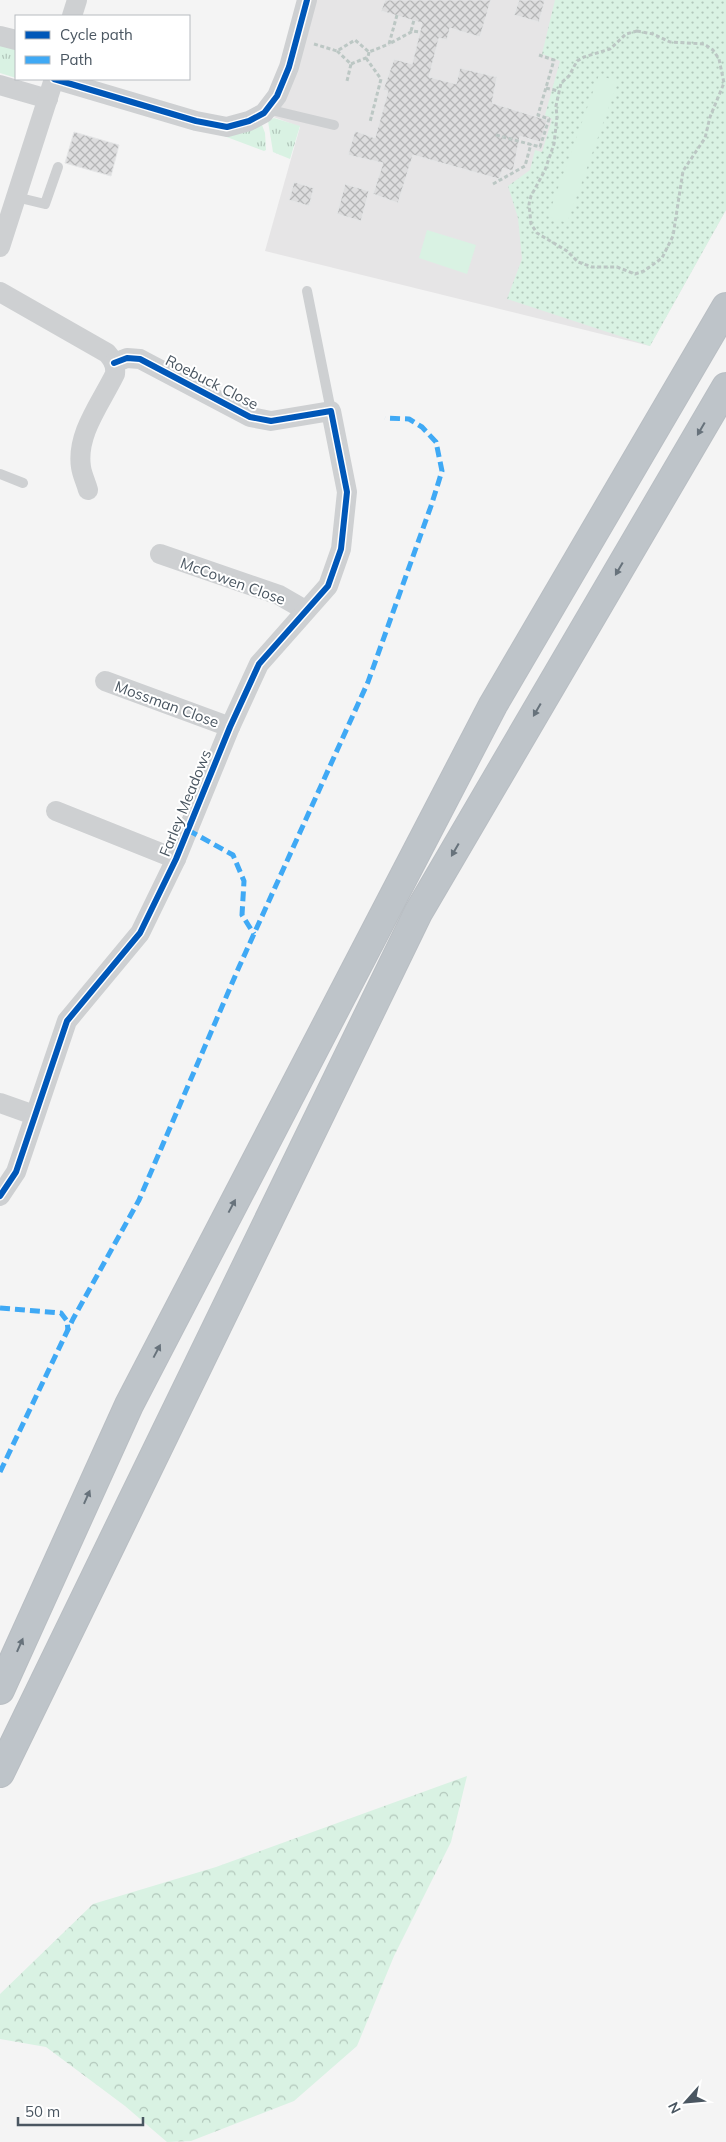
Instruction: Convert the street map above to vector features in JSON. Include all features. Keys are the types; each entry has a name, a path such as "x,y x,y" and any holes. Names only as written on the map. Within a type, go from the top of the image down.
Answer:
{"highway":[{"path":"0,1690 129,1405 493,705 726,307"},
{"path":"0,1773 418,913 726,387"}],"street":[{"path":"72,15 77,0"},
{"path":"57,80 196,121 227,127 250,121 264,113 280,89 289,67 307,0"},
{"path":"0,36 15,40"},
{"path":"0,247 54,80"},
{"path":"0,85 48,99"},
{"path":"0,292 107,354 114,363 115,374 86,429 81,449 81,468 88,490"},
{"name":"Roebuck Close","path":"114,363 128,358 140,359 261,421 271,422 331,411"},
{"name":"Farley Meadows","path":"0,1196 16,1172 34,1114 67,1021 140,933 176,859 230,727 259,664 328,586 341,549 347,492 331,411"},
{"name":"McCowen Close","path":"160,554 279,595 305,610"},
{"name":"Mossman Close","path":"105,681 230,727"},
{"path":"56,811 176,859"},
{"path":"0,1103 34,1114"}],"lane":[{"path":"267,109 334,126"},
{"path":"16,196 45,204 58,167"},
{"name":"Farley Meadows","path":"307,291 331,411"},
{"path":"0,474 23,483"}],"path":[{"path":"389,44 397,15"},
{"path":"411,32 414,20"},
{"path":"637,31 653,34 670,42 704,44 719,59 724,83 710,117 706,138 683,171 673,236 662,258 644,271 635,274 617,267 592,267 583,264 567,251 544,238 531,224 529,204 531,196 546,170 554,144 558,91 561,83 569,76 577,61 590,53 603,52 610,49 626,34 637,31"},
{"path":"351,64 366,58 369,52 411,32 420,32"},
{"path":"296,39 337,51 351,64"},
{"path":"337,51 356,40 369,52"},
{"path":"496,135 540,146 549,119 538,115 554,60 539,56"},
{"path":"366,58 381,79 370,122"},
{"path":"347,81 351,64"},
{"path":"546,88 558,91"},
{"path":"493,184 525,166 531,144"}],"shaded area":[{"path":"316,0 726,0 726,210 650,346 265,251 300,127 271,116"}],"green space":[{"path":"555,0 726,0 726,210 650,346 507,299 522,259 518,218 508,186 530,170 535,150 542,152 552,119 545,115 560,61 542,54"},
{"path":"0,41 15,46 15,78 0,73"},
{"path":"599,75 618,82 567,223 548,216"},
{"path":"274,118 300,126 290,159 273,152 268,121"},
{"path":"262,125 265,133 266,150 264,151 224,136"},
{"path":"427,230 476,245 467,274 419,258"},
{"path":"467,1776 451,1842 394,1956 357,2046 294,2101 191,2141 167,2142 125,2106 46,2047 0,2039 0,1994 93,1904 216,1867"}],"building":[{"path":"385,0 491,0 480,37 450,28 447,40 439,38 429,77 456,84 460,68 497,77 492,103 547,120 540,142 520,136 513,171 503,168 499,179 413,155 398,203 373,194 383,163 348,155 355,131 375,138 388,91 383,90 394,59 412,64 422,23 381,11"},
{"path":"519,0 545,0 539,22 514,15"},
{"path":"74,132 119,145 111,176 65,163"},
{"path":"294,182 314,188 309,206 289,200"},
{"path":"345,184 369,191 361,221 337,214"}],"marked path":[{"path":"0,1472 73,1319 139,1200 239,967 368,682 442,471 436,442 422,427 409,419 385,418"},
{"path":"188,830 233,855 244,881 242,915 254,934"},
{"path":"0,1308 61,1313 67,1321 68,1330"}],"cycle path":[{"path":"57,80 196,121 227,127 249,121 264,113 277,96 289,67 307,0"},
{"path":"0,1196 16,1172 67,1021 140,933 176,859 230,727 259,664 328,586 341,549 347,492 331,411 271,421 250,417 140,359 127,358 114,363"}]}
